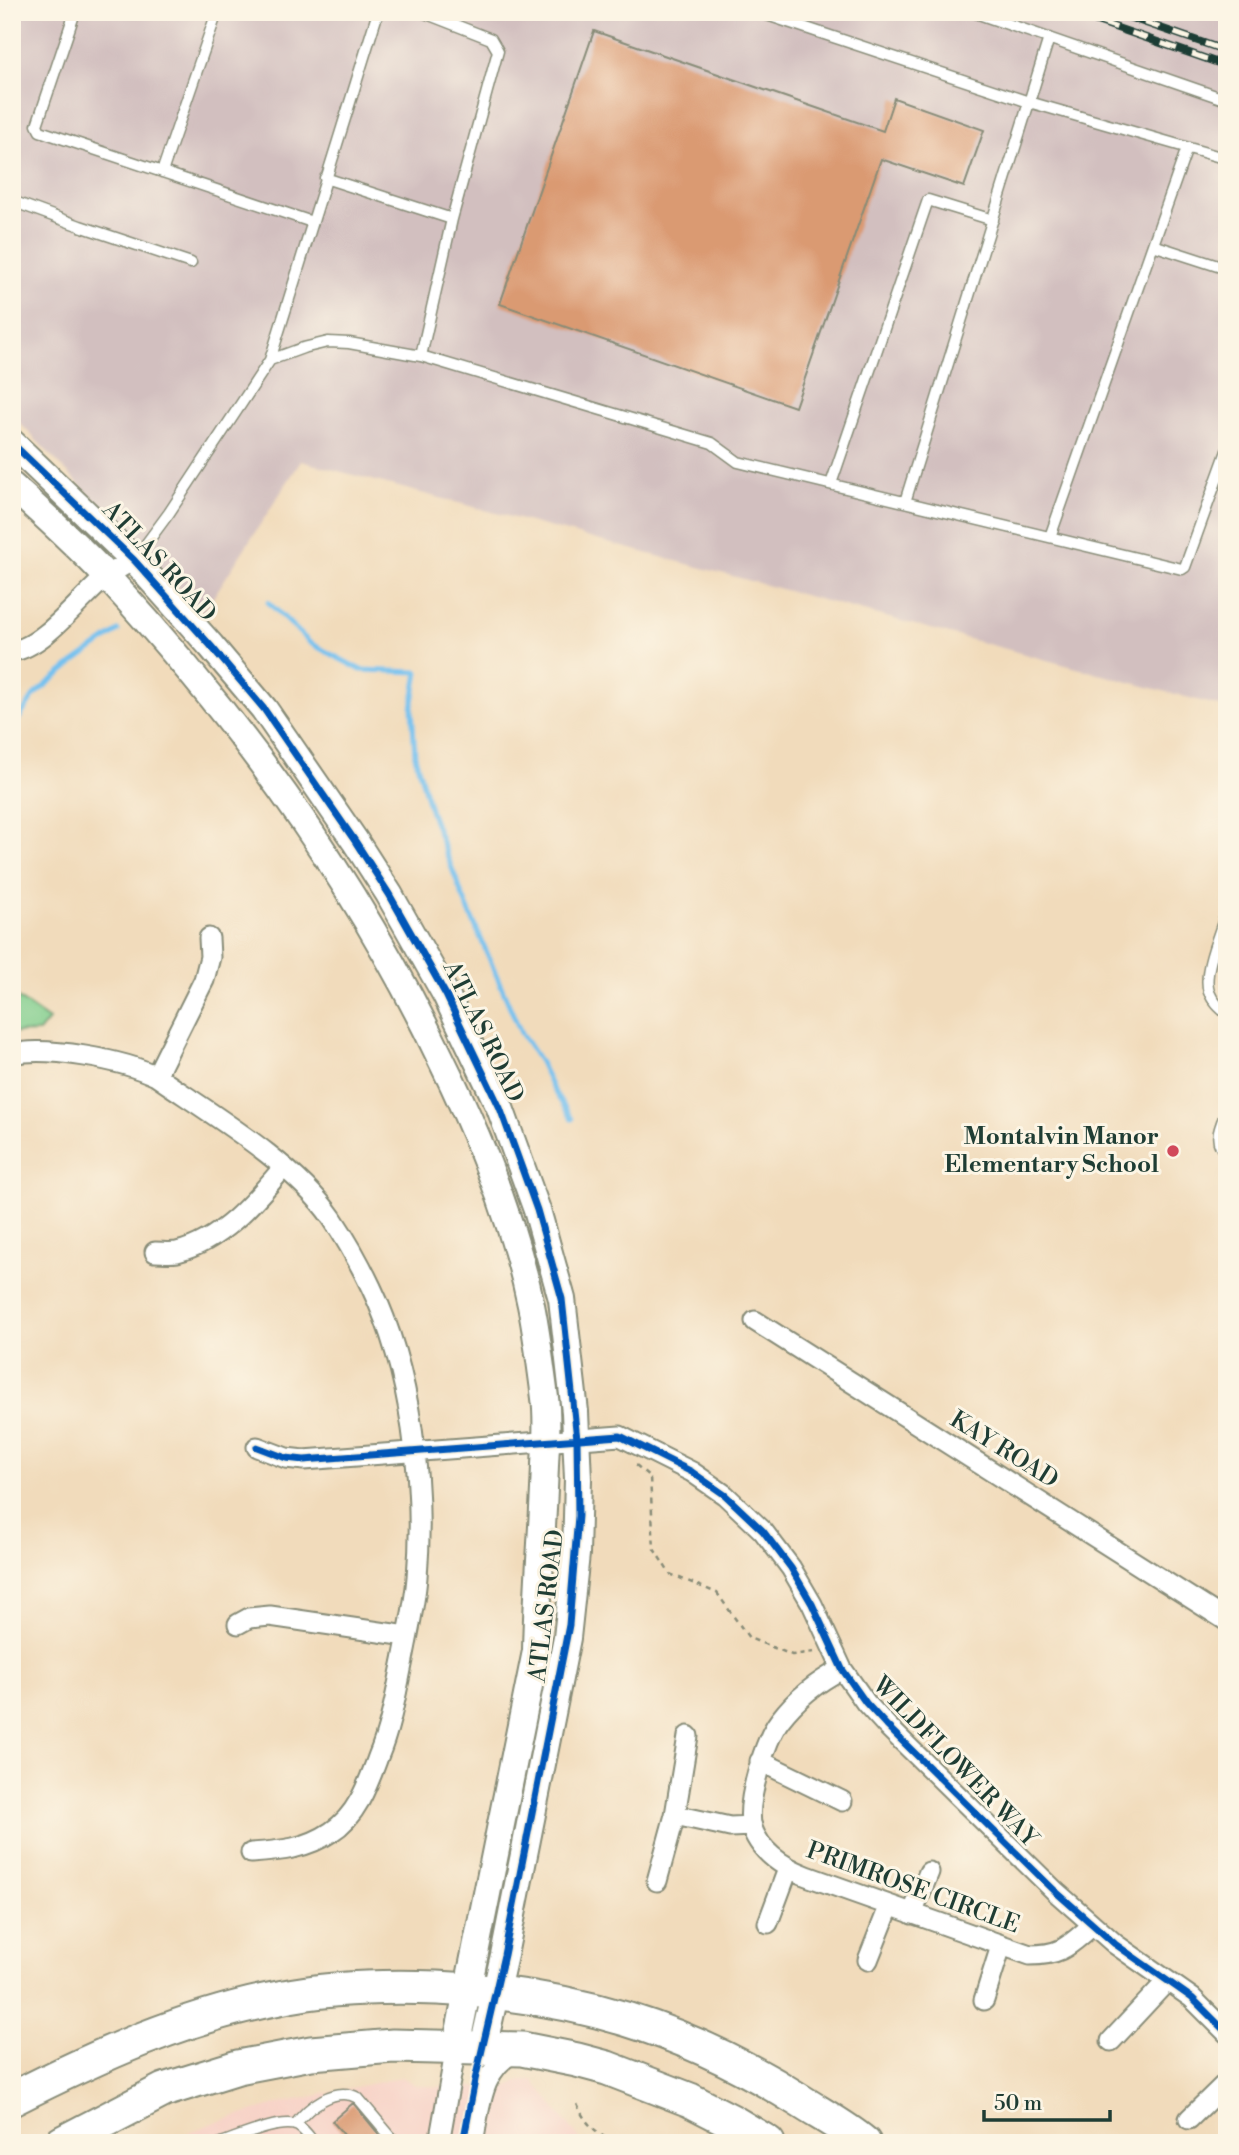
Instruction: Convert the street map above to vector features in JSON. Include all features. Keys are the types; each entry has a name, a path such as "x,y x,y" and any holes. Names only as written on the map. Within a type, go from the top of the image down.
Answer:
{"highway":[{"path":"12,2099 149,2035 230,2009 279,1998 345,1989 392,1986 482,1990 541,1997 585,2007 676,2035 776,2085 864,2143"},
{"path":"62,2143 164,2090 238,2067 311,2053 394,2046 522,2049 597,2065 651,2083 721,2116 768,2143"}],"street":[{"name":"ATLAS ROAD","path":"12,443 134,560 264,709 382,883 446,995 500,1108 537,1210 562,1299 577,1438 578,1516 569,1625 469,2047 443,2120 439,2143"},
{"name":"ATLAS ROAD","path":"12,486 107,576 187,667 238,730 329,858 362,910 417,1010 471,1120 516,1249 531,1305 546,1402 543,1531 536,1651 482,1990"},
{"path":"12,652 22,650 44,636 107,576 134,560"},
{"path":"156,1076 204,980 210,957 209,938"},
{"path":"12,1054 28,1050 75,1055 142,1069 255,1144 331,1217 371,1286 390,1330 400,1364 415,1453 418,1553 417,1579 391,1721 368,1785 354,1811 333,1831 306,1845 286,1851 251,1853"},
{"path":"155,1252 176,1252 219,1231 254,1201 283,1168"},
{"name":"KAY ROAD","path":"755,1321 1227,1621"},
{"name":"WILDFLOWER WAY","path":"257,1447 286,1458 304,1460 620,1436 692,1472 725,1495 763,1531 792,1568 842,1669 866,1703 887,1726 1093,1925 1115,1944 1192,1998 1227,2034"},
{"path":"238,1624 248,1618 270,1616 407,1636"},
{"path":"675,1815 730,1827 752,1826 752,1797 760,1761 779,1721 806,1693 842,1669"},
{"path":"657,1881 675,1815 688,1736"},
{"path":"760,1761 842,1801"},
{"name":"PRIMROSE CIRCLE","path":"752,1826 761,1844 773,1858 788,1869 1030,1955 1051,1955 1067,1947 1093,1925"},
{"path":"768,1923 788,1869"},
{"path":"912,1914 929,1872"},
{"path":"868,1960 889,1907"},
{"path":"984,2000 1001,1946"},
{"path":"1111,2041 1167,1981"},
{"name":"ATLAS ROAD","path":"463,2143 469,2047"},
{"path":"473,2143 486,2081 501,2060 522,2049"},
{"path":"1189,2119 1227,2082"},
{"name":"ATLAS ROAD","path":"443,2120 450,2132 450,2143"}],"lane":[{"path":"75,12 37,125 40,131 312,222"},
{"path":"162,172 217,12"},
{"path":"134,560 169,513 270,360 378,12"},
{"path":"421,356 452,219 498,51 491,39 422,12"},
{"path":"758,12 1029,102 1227,159"},
{"path":"973,12 1227,100"},
{"path":"905,502 1049,38"},
{"path":"1050,537 1187,148"},
{"path":"325,178 452,219"},
{"path":"831,484 928,200 993,220"},
{"path":"12,201 191,263"},
{"path":"1153,245 1227,270"},
{"path":"270,360 328,342 349,343 421,356 712,443 738,462 1182,569 1227,451"},
{"path":"1226,914 1208,971 1208,990 1215,1003 1227,1014"},
{"path":"1227,1110 1217,1135 1220,1149 1227,1153"},
{"path":"295,2125 303,2114 317,2103 336,2095 350,2094 358,2098 396,2143"},
{"path":"221,2143 285,2124 295,2125 306,2132 314,2143"}],"path":[{"path":"631,1461 650,1477 654,1549 670,1573 717,1593 749,1638 792,1656 832,1650"},
{"path":"577,2104 592,2129 612,2143"}],"shaded area":[{"path":"12,12 1227,12 1227,708 301,461 203,613 12,415"},
{"path":"402,2077 417,2086 506,2088 517,2081 533,2080 583,2143 166,2143 213,2123 283,2103"}],"green space":[{"path":"12,994 49,1020 39,1032 12,1033"}],"building":[{"path":"594,31 883,131 894,98 984,130 964,187 881,159 795,407 500,304"},
{"path":"352,2104 386,2143 351,2143 332,2121"}],"waterway":[{"path":"268,602 310,643 361,670 418,672 412,708 415,756 431,813 461,892 521,1033 572,1119"},
{"path":"12,729 35,694 118,631"}],"railway":[{"path":"1071,12 1227,66"},
{"path":"1114,12 1227,51"}],"cycle path":[{"path":"12,443 134,560 211,646 264,709 355,841 389,894 446,995 500,1108 537,1210 562,1299 577,1439 578,1516 569,1625 504,1955 463,2143"},
{"path":"257,1447 286,1458 304,1460 620,1436 692,1472 725,1495 763,1531 791,1568 812,1604 842,1669 866,1703 887,1726 1056,1892 1115,1944 1192,1998 1227,2033"}],"place":[{"name":"Montalvin Manor Elementary School","path":"1173,1151"}]}
